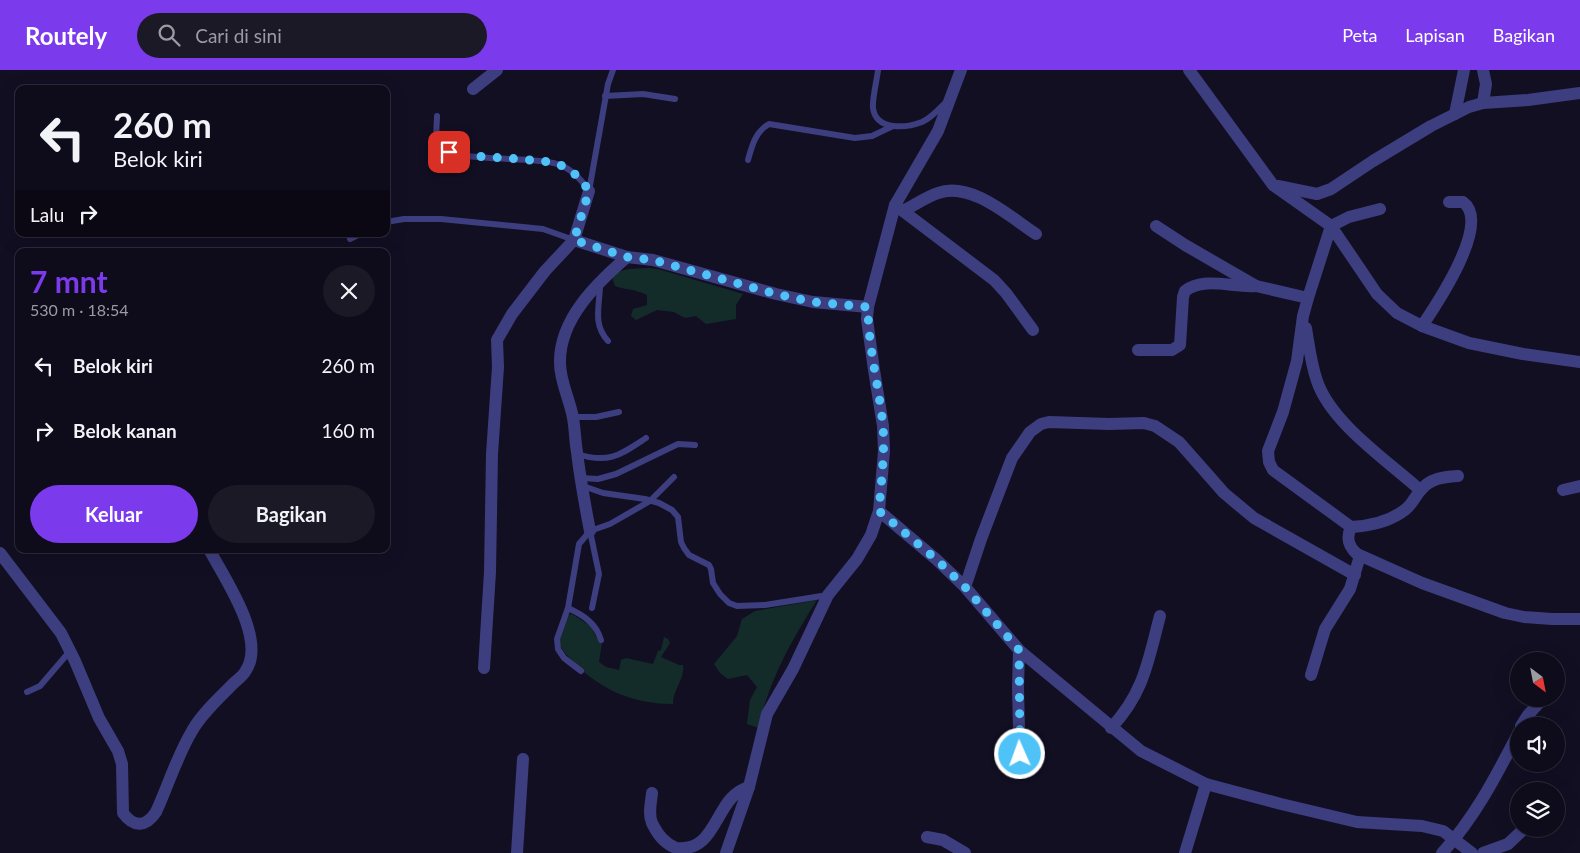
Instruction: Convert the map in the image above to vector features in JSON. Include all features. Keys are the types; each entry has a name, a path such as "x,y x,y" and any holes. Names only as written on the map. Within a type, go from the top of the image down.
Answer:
{"street":[{"path":"473,89 497,70"},
{"path":"726,853 749,787 767,714 793,670 828,595 857,559 871,535 879,511 884,451 883,426 874,370 868,307 899,208 938,131 961,70"},
{"path":"1189,70 1273,185 1332,226 1385,303 1397,313 1422,326 1469,343 1523,354 1580,362"},
{"path":"1455,114 1464,70"},
{"path":"1483,70 1486,84 1483,103"},
{"path":"1273,185 1317,194 1331,189 1372,160 1455,114 1483,103 1528,100 1580,93"},
{"path":"484,668 490,572 492,454 498,366 497,340 512,314 545,271 574,240 589,191"},
{"path":"899,208 939,192 955,191 970,193 982,198 1036,234"},
{"path":"1422,326 1458,267 1468,242 1469,208 1463,202 1449,202"},
{"path":"899,208 994,280 1033,330"},
{"path":"1380,209 1349,217 1332,226 1303,316 1297,360 1283,412 1268,451 1269,462 1273,470 1351,527 1380,522 1400,514 1408,508 1420,490 1434,479 1458,476"},
{"path":"1156,226 1184,245 1256,286 1308,298"},
{"path":"574,240 627,257 653,260 731,283 804,300 868,307"},
{"path":"590,531 577,454 573,417 560,364 561,350 566,330 584,299 600,280 627,257"},
{"path":"1138,350 1172,350 1180,345 1183,297 1185,291 1192,286 1205,283 1245,287 1256,286"},
{"path":"1303,316 1317,382 1331,408 1346,425 1420,490"},
{"path":"965,587 1012,458 1030,432 1041,424 1049,422 1144,423 1155,426 1179,442 1224,493 1242,509 1254,518 1355,576"},
{"path":"1563,490 1580,486"},
{"path":"879,511 937,560 965,587 1019,650 1141,751 1206,784 1331,817 1357,822 1422,826 1443,831 1472,853"},
{"path":"1351,527 1348,538 1351,549 1360,556 1422,583 1505,613 1524,617 1580,619"},
{"path":"0,553 62,633 99,718 118,751 122,764 123,813 132,822 137,824 150,821 156,812 192,732 203,715 245,672 250,661 253,649 244,617 211,553"},
{"path":"1311,675 1325,629 1350,589 1360,556"},
{"path":"1111,728 1131,704 1143,680 1160,616"},
{"path":"1019,650 1020,770"},
{"path":"1442,853 1456,839 1480,804 1510,749"},
{"path":"517,853 523,759"},
{"path":"1185,853 1206,784"},
{"path":"652,793 650,813 657,833 665,842 679,849 698,850 706,843 733,796 742,789 749,787"},
{"path":"927,837 943,840 965,853"},
{"path":"1483,853 1508,844 1515,837"}],"lane":[{"path":"589,191 605,96 613,70"},
{"path":"878,70 873,108 882,124 893,126"},
{"path":"605,96 643,94 676,99"},
{"path":"748,160 756,137 762,128 769,124 856,138 872,136 893,126 923,122 938,111 952,96"},
{"path":"438,116 436,132 440,144 449,152 557,164 574,173 589,191"},
{"path":"390,221 441,218 543,229 574,240"},
{"path":"350,239 354,237"},
{"path":"600,280 600,302 597,317 602,334 608,341"},
{"path":"573,417 596,417 619,412"},
{"path":"577,454 598,460 624,452 646,438"},
{"path":"582,482 616,474 678,444 695,444"},
{"path":"581,671 564,658 558,648 557,639 568,608 579,544 590,531 610,524 650,501 674,477"},
{"path":"582,482 603,492 650,501 672,510 678,517 681,542 684,548 689,554 709,565 713,583 729,603 737,606 765,605 828,595"},
{"path":"590,531 599,574 592,608"},
{"path":"568,608 582,615 594,625 601,640"},
{"path":"27,692 40,686 70,651"}],"green space":[{"path":"649,268 743,294 736,305 736,319 706,324 696,316 685,318 674,312 657,310 636,320 631,316 633,309 647,305 647,295 615,286 612,277 624,270"},
{"path":"817,600 782,661 768,694 759,728 747,724 750,700 757,687 747,675 728,679 720,673 714,664 737,636 742,619 755,611"},
{"path":"572,614 592,627 595,635 602,643 599,662 606,667 619,670 621,660 626,658 653,664 658,651 661,650 664,637 668,639 670,643 661,657 683,665 682,675 673,704 645,702 619,694 584,672 566,654 559,641 569,615"}],"route":[{"path":"449,152 557,164 574,173 589,191 574,240 627,257 653,260 776,294 813,302 868,307 874,370 883,426 884,451 879,511 937,560 965,587 1019,650 1020,754"}]}
